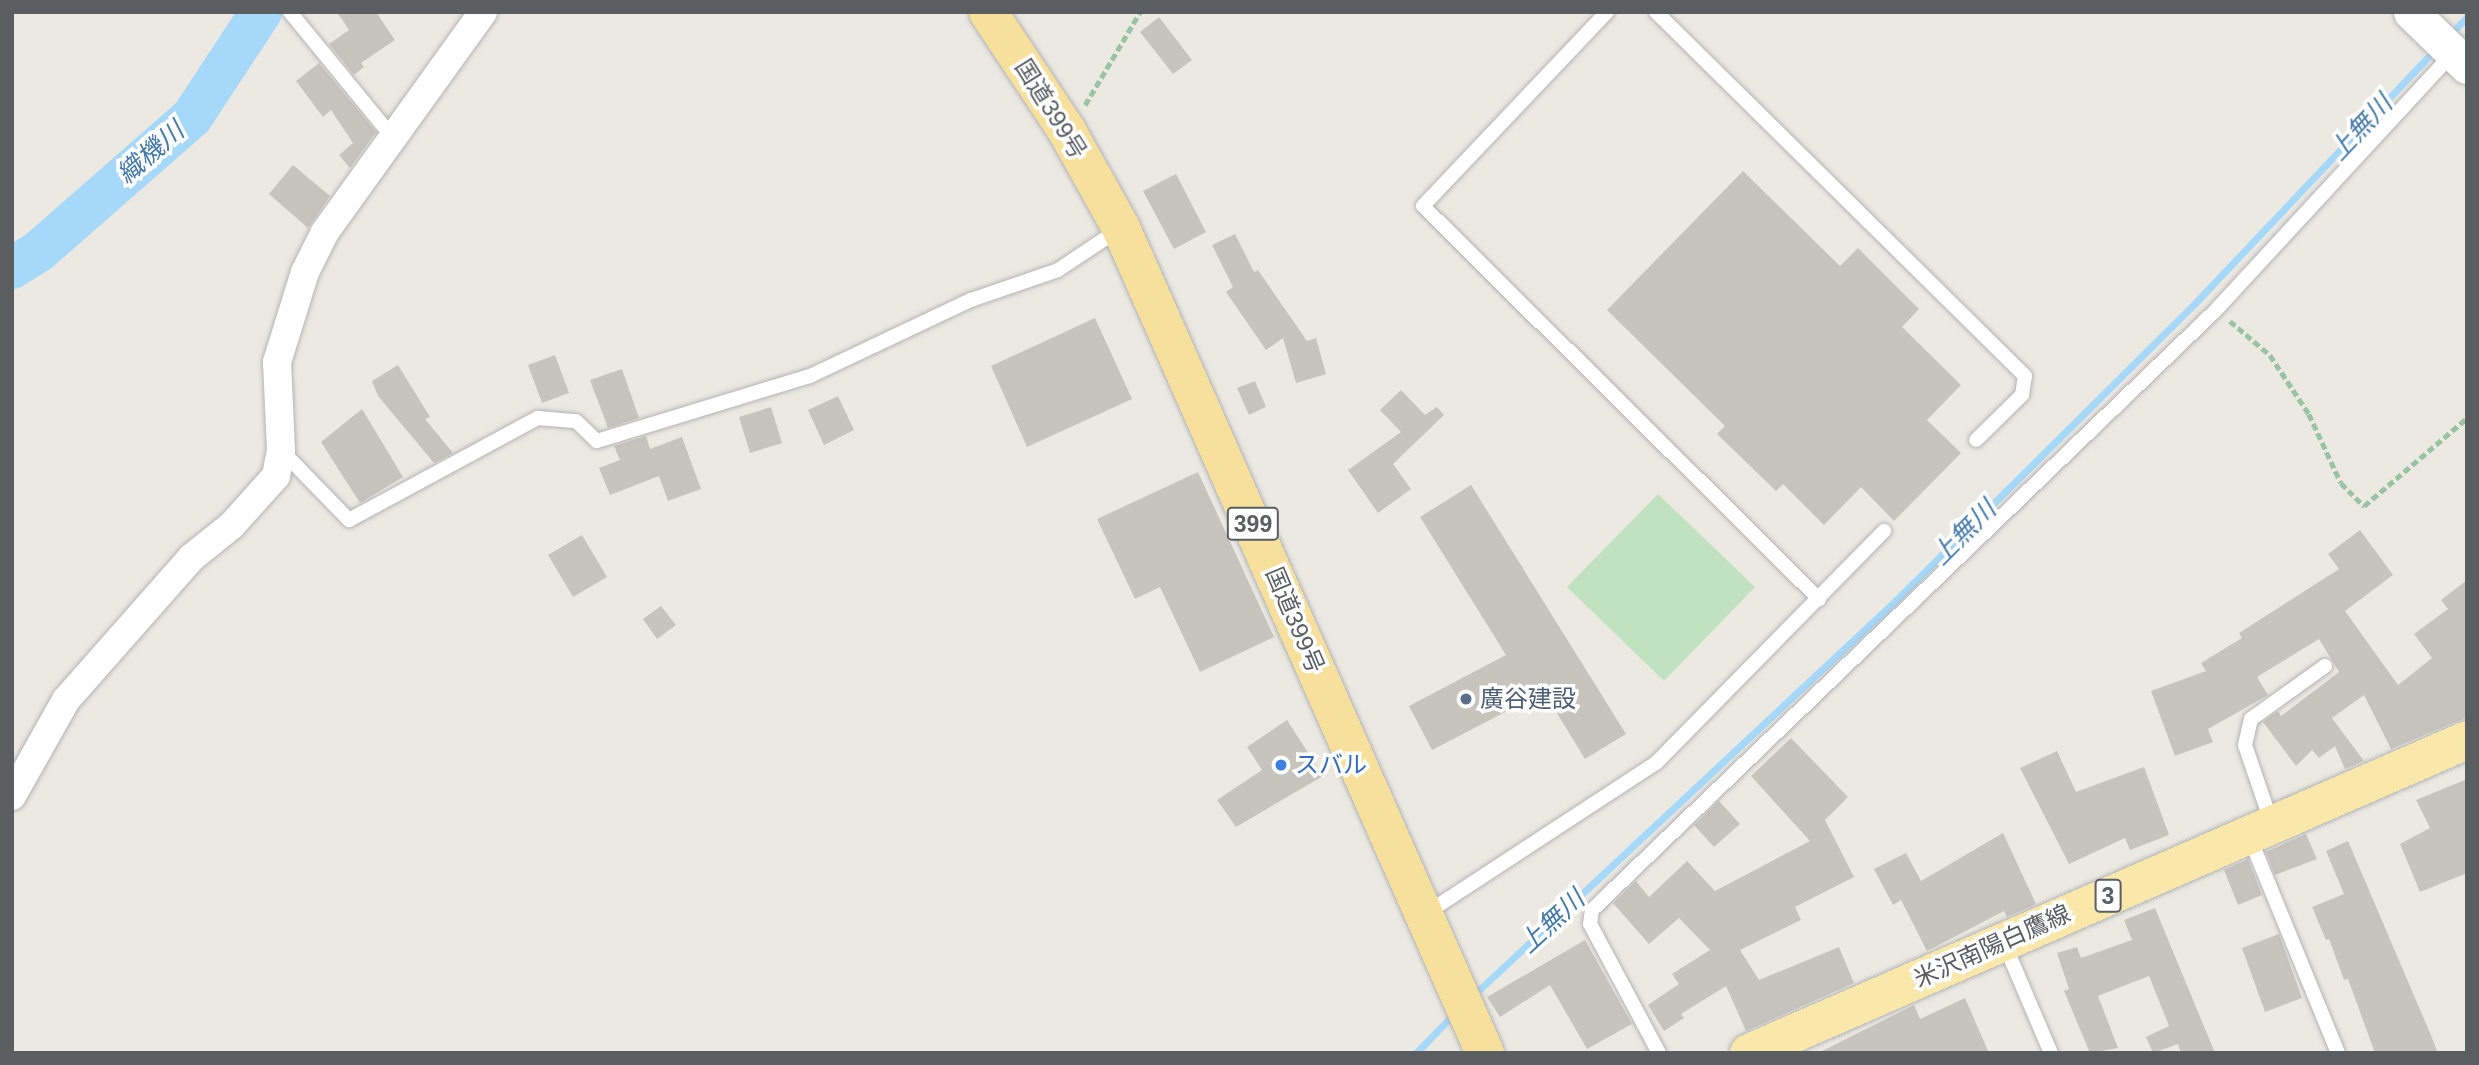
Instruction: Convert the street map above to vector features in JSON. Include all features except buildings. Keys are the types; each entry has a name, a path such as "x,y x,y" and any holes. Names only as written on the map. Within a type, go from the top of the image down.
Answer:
{"highway":[{"name":"国道399号","path":"988,12 1067,131 1121,228 1485,1053"}],"main road":[{"name":"米沢南陽白鷹線","path":"1749,1053 2467,740"}],"street":[{"path":"12,796 66,700 191,558 256,502 276,476 281,450 277,362 289,314 325,232 483,12"},
{"path":"2412,12 2462,52"}],"lane":[{"path":"290,12 393,138"},
{"path":"1607,12 1423,206 1819,599"},
{"path":"1656,12 2025,376 2022,395 1976,440"},
{"path":"1659,1053 1590,924 1592,910 2214,312 2462,52"},
{"path":"281,450 349,520 538,418 576,421 597,441 810,376 971,300 1058,270 1121,228"},
{"path":"1423,915 1657,762 1884,531"},
{"path":"2325,666 2250,719 2245,745 2260,830 2338,1053"},
{"path":"2004,941 2051,1053"}],"path":[{"path":"1067,131 1140,12"},
{"path":"2214,312 2242,328 2270,355 2309,414 2341,483 2364,506 2467,418"}],"green space":[{"path":"1658,494 1755,587 1664,681 1567,587"}],"waterway":[{"name":"織機川","path":"12,268 39,251 192,117 261,12"},
{"name":"上無川","path":"2457,27 2467,17"},
{"name":"上無川","path":"1480,989 1894,602 2198,300 2428,57"},
{"name":"上無川","path":"1416,1053 1447,1021"}],"place":[{"name":"廣谷建設","path":"1466,699"},
{"name":"スバル","path":"1281,765"}]}
